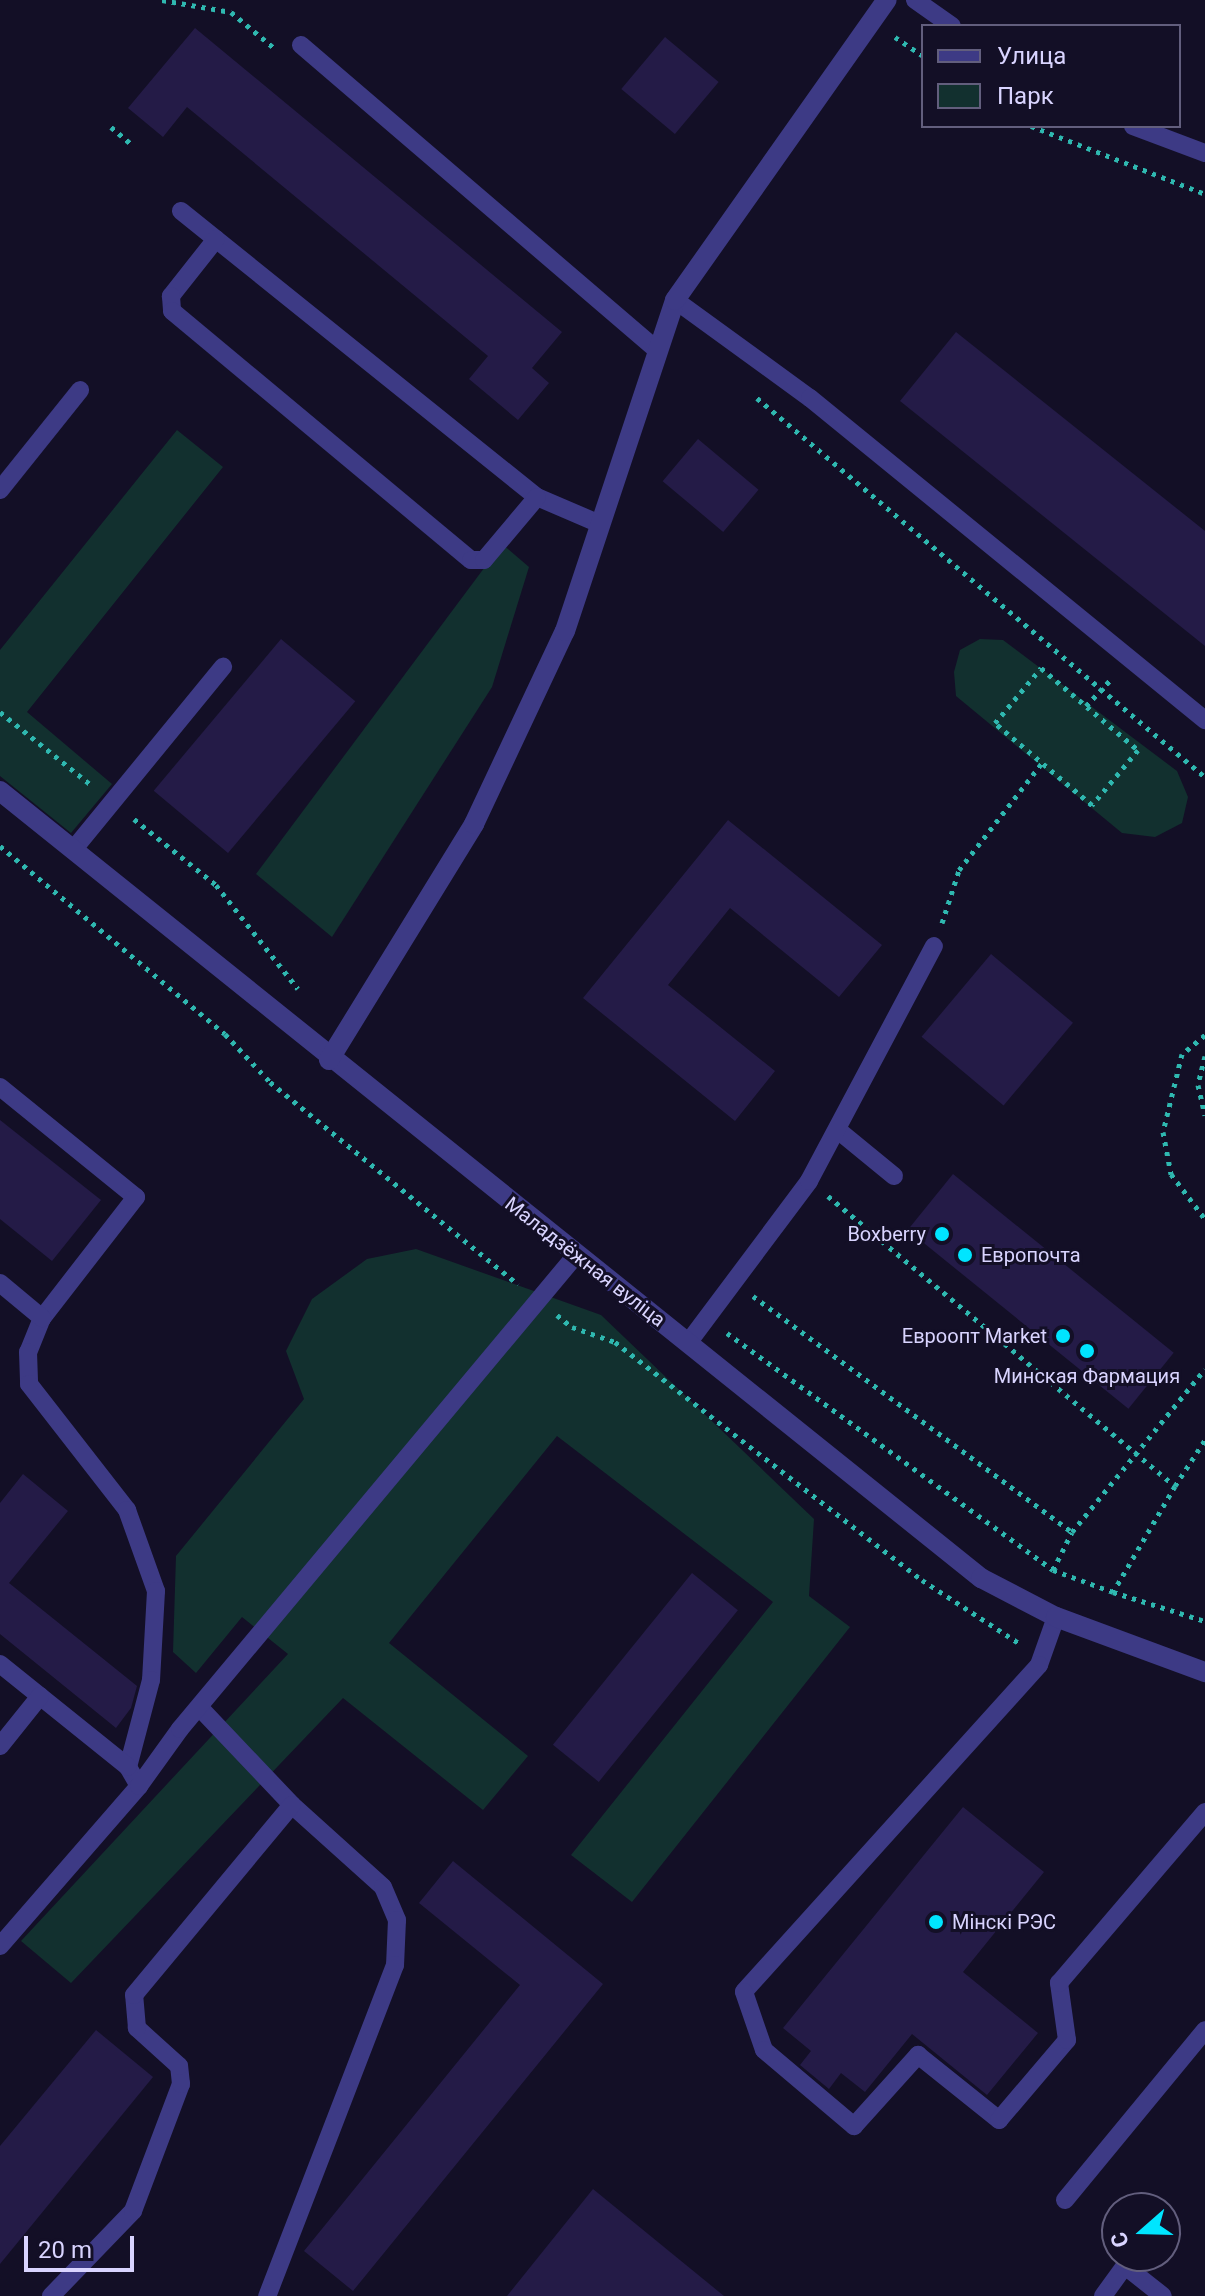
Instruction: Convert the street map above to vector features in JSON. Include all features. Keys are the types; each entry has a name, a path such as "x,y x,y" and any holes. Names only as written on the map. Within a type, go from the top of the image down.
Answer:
{"street":[{"path":"329,1060 474,824 565,631 656,349 675,300 874,24 887,0"},
{"name":"Маладзёжная вуліца","path":"0,791 329,1060 981,1578 1056,1617 1205,1672"}],"lane":[{"path":"915,0 949,24"},
{"path":"301,45 656,349"},
{"path":"1138,128 1205,153"},
{"path":"181,211 537,497 600,524"},
{"path":"216,239 171,296 172,311 471,560 484,560 537,497"},
{"path":"675,300 810,398 1205,720"},
{"path":"0,490 80,390"},
{"path":"73,850 223,667"},
{"path":"688,1343 809,1181 839,1131 934,946"},
{"path":"0,1087 136,1197 42,1318 28,1352 29,1384 127,1510 156,1591 151,1680 128,1767"},
{"path":"839,1131 894,1176"},
{"path":"0,1946 139,1786 180,1729 201,1709 576,1255"},
{"path":"0,1283 42,1318"},
{"path":"1056,1617 1044,1656 744,1992 764,2050 854,2126 918,2055 999,2120 1067,2040 1059,1983 1205,1812"},
{"path":"0,1664 128,1767 139,1786"},
{"path":"0,1746 40,1696"},
{"path":"201,1709 292,1805 383,1887 397,1920 395,1965 267,2296"},
{"path":"51,2296 133,2211 181,2084 179,2066 137,2028 134,1995 292,1805"},
{"path":"1065,2200 1205,2030"},
{"path":"1103,2296 1125,2266 1163,2296"}],"path":[{"path":"874,24 921,55"},
{"path":"111,127 131,144"},
{"path":"1036,128 1205,194"},
{"path":"745,387 1205,777"},
{"path":"1041,668 1086,706 1138,750 1092,805 995,723 1041,668"},
{"path":"1086,706 1103,688"},
{"path":"0,712 216,885 294,985"},
{"path":"934,946 959,870 1042,763"},
{"path":"0,846 225,1034 270,1082 572,1327 615,1342 922,1580 1044,1656"},
{"path":"1205,1035 1182,1054 1163,1132 1171,1174 1205,1219"},
{"path":"1205,1056 1198,1085 1205,1115"},
{"path":"809,1181 1175,1486"},
{"path":"733,1281 1072,1532"},
{"path":"705,1317 1053,1570 1205,1621"},
{"path":"1053,1570 1072,1532 1205,1369"},
{"path":"1113,1592 1205,1440"}],"green space":[{"path":"177,430 223,467 27,712 112,784 71,833 0,776 0,650"},
{"path":"502,544 529,567 492,687 332,937 256,874"},
{"path":"980,639 1003,640 1177,771 1188,797 1182,823 1155,837 1122,833 956,696 954,672 960,650"},
{"path":"416,1249 601,1315 814,1519 809,1596 850,1627 632,1902 571,1855 773,1602 557,1436 389,1643 528,1756 483,1810 343,1698 71,1983 21,1941 288,1654 242,1617 196,1673 173,1652 176,1556 304,1399 286,1351 312,1299 367,1259"}],"building":[{"path":"195,28 562,332 532,368 549,383 518,420 469,379 488,356 187,107 163,137 128,108"},
{"path":"665,37 719,82 675,134 621,89"},
{"path":"956,332 1205,531 1205,646 900,401"},
{"path":"698,439 759,490 723,532 663,481"},
{"path":"281,639 355,701 228,853 154,791"},
{"path":"728,820 882,945 839,997 730,908 668,985 775,1071 735,1121 583,998"},
{"path":"991,954 1073,1023 1004,1106 922,1037"},
{"path":"0,1120 101,1200 52,1261 0,1219"},
{"path":"953,1174 1174,1353 1128,1409 908,1230"},
{"path":"23,1474 68,1511 9,1583 137,1686 131,1708 116,1728 0,1634 0,1503"},
{"path":"692,1573 738,1610 599,1782 553,1745"},
{"name":"Мінскі РЭС","path":"963,1807 1044,1872 963,1972 1038,2033 987,2095 912,2034 865,2092 841,2073 829,2089 800,2065 811,2051 783,2028"},
{"path":"453,1861 603,1984 353,2291 304,2251 520,1985 419,1903"},
{"path":"96,2030 153,2077 0,2264 0,2146"},
{"path":"593,2189 724,2296 507,2296"}],"place":[{"name":"Boxberry","path":"942,1234"},
{"name":"Европочта","path":"965,1255"},
{"name":"Евроопт Market","path":"1063,1336"},
{"name":"Минская Фармация","path":"1087,1351"},
{"name":"Мінскі РЭС","path":"936,1922"}]}
